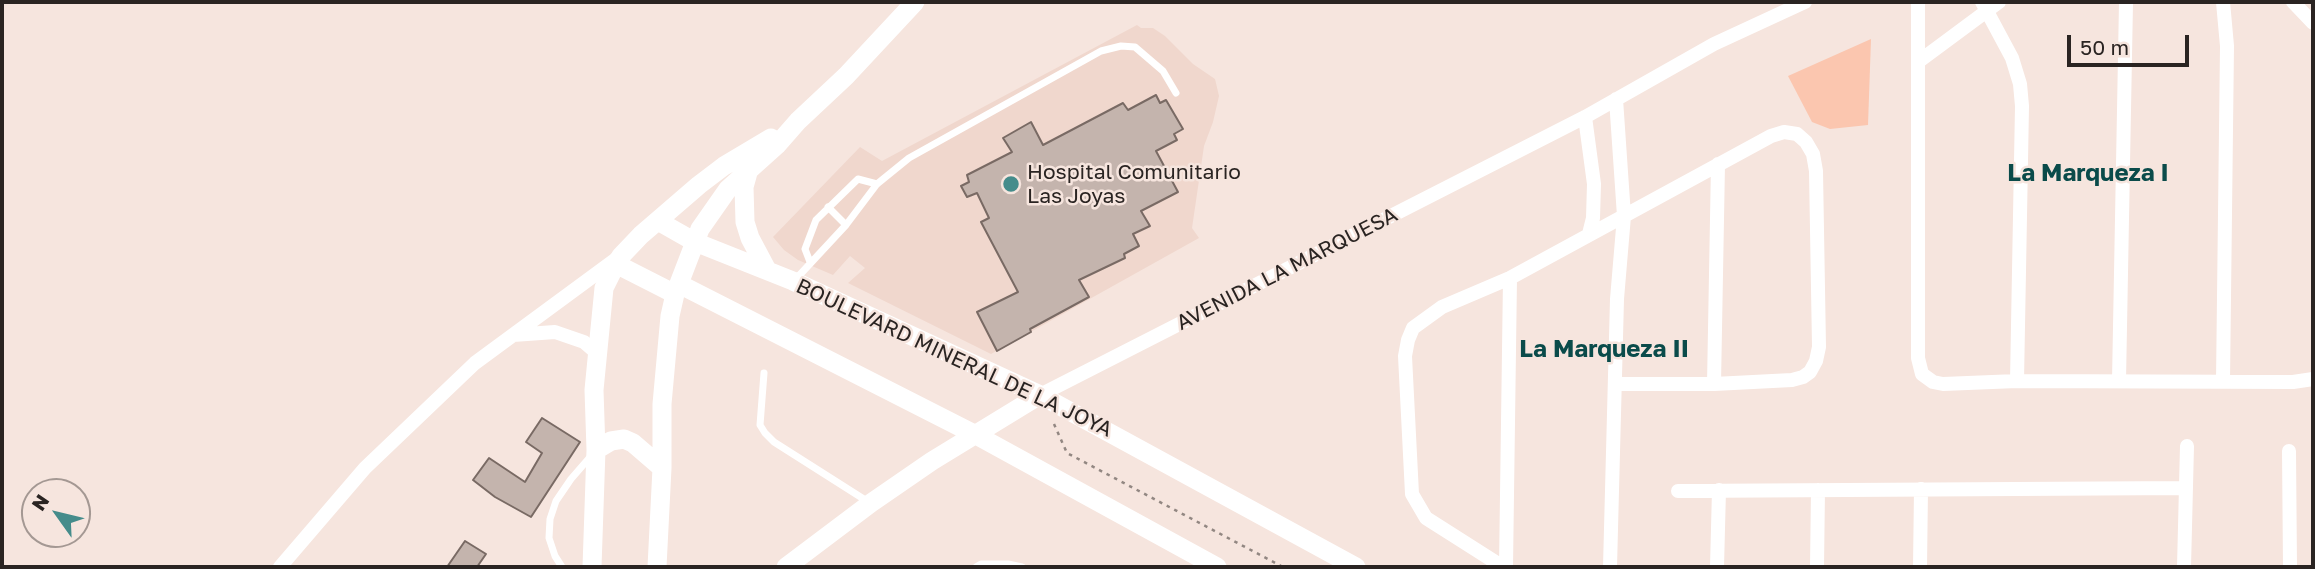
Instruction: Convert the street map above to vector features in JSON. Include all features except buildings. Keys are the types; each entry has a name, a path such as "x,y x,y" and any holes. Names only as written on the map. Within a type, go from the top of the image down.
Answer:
{"street":[{"path":"657,567 662,404 670,316 695,242 714,206 855,67 915,2"},
{"name":"AVENIDA LA MARQUESA","path":"786,567 932,461 1041,395 1585,117 1714,44 1805,2"},
{"path":"1917,2 1919,366 1928,380 1943,384 2017,381 2293,382 2313,379"},
{"path":"2119,381 2126,2"},
{"path":"2223,2 2227,46 2224,381"},
{"path":"2293,2 2313,23"},
{"path":"1918,62 1990,4 2012,58 2020,84 2022,106 2017,381"},
{"path":"1610,567 1617,299 1624,216 1616,99"},
{"path":"1585,117 1594,184 1593,218 1589,234"},
{"path":"280,567 374,458 475,363 618,260 658,221 724,166 798,121"},
{"path":"1510,278 1505,567 1426,518 1412,494 1405,356 1413,328 1442,307 1510,278 1771,136 1784,132 1797,134 1806,142 1816,171 1819,347 1810,372 1803,377 1714,384 1616,384"},
{"path":"1714,384 1718,164"},
{"path":"749,169 744,187 745,222 750,238 767,270"},
{"name":"BOULEVARD MINERAL DE LA JOYA","path":"658,221 695,242 767,270 1041,395 1356,567"},
{"path":"618,260 976,435 1217,567"},
{"path":"592,567 596,450 594,390 604,288 618,260"},
{"path":"512,335 555,332 584,342 598,354"},
{"path":"596,450 611,441 624,439 662,468"},
{"path":"2184,567 2187,446"},
{"path":"2289,451 2290,567"},
{"path":"1678,491 2185,488"},
{"path":"1920,567 1921,489"},
{"path":"1817,567 1818,490"},
{"path":"1717,567 1718,491"}],"lane":[{"path":"793,282 846,225 877,184 909,158 1112,47 1135,47 1163,71 1176,93"},
{"path":"810,262 805,248 816,220 858,178 877,184"},
{"path":"828,207 846,225"},
{"path":"764,373 760,425 765,433 774,442 871,503"},
{"path":"562,567 555,556 550,538 550,519 556,501 596,450"},
{"path":"976,567 981,564 994,564 1022,567"}],"path":[{"path":"1041,395 1067,453 1283,567"}],"shaded area":[{"name":"Hospital Comunitario Las Joyas","path":"1137,25 1141,28 1153,28 1165,36 1193,64 1215,79 1219,96 1204,146 1192,228 1199,238 991,354 848,283 865,268 850,256 833,275 798,260 784,250 773,237 860,147 882,161"},
{"path":"1871,39 1868,125 1830,129 1812,122 1788,76"}],"place":[{"name":"Hospital Comunitario Las Joyas","path":"1011,184"}],"district":[{"name":"La Marqueza I","path":"2088,173"},
{"name":"La Marqueza II","path":"1604,349"}]}
